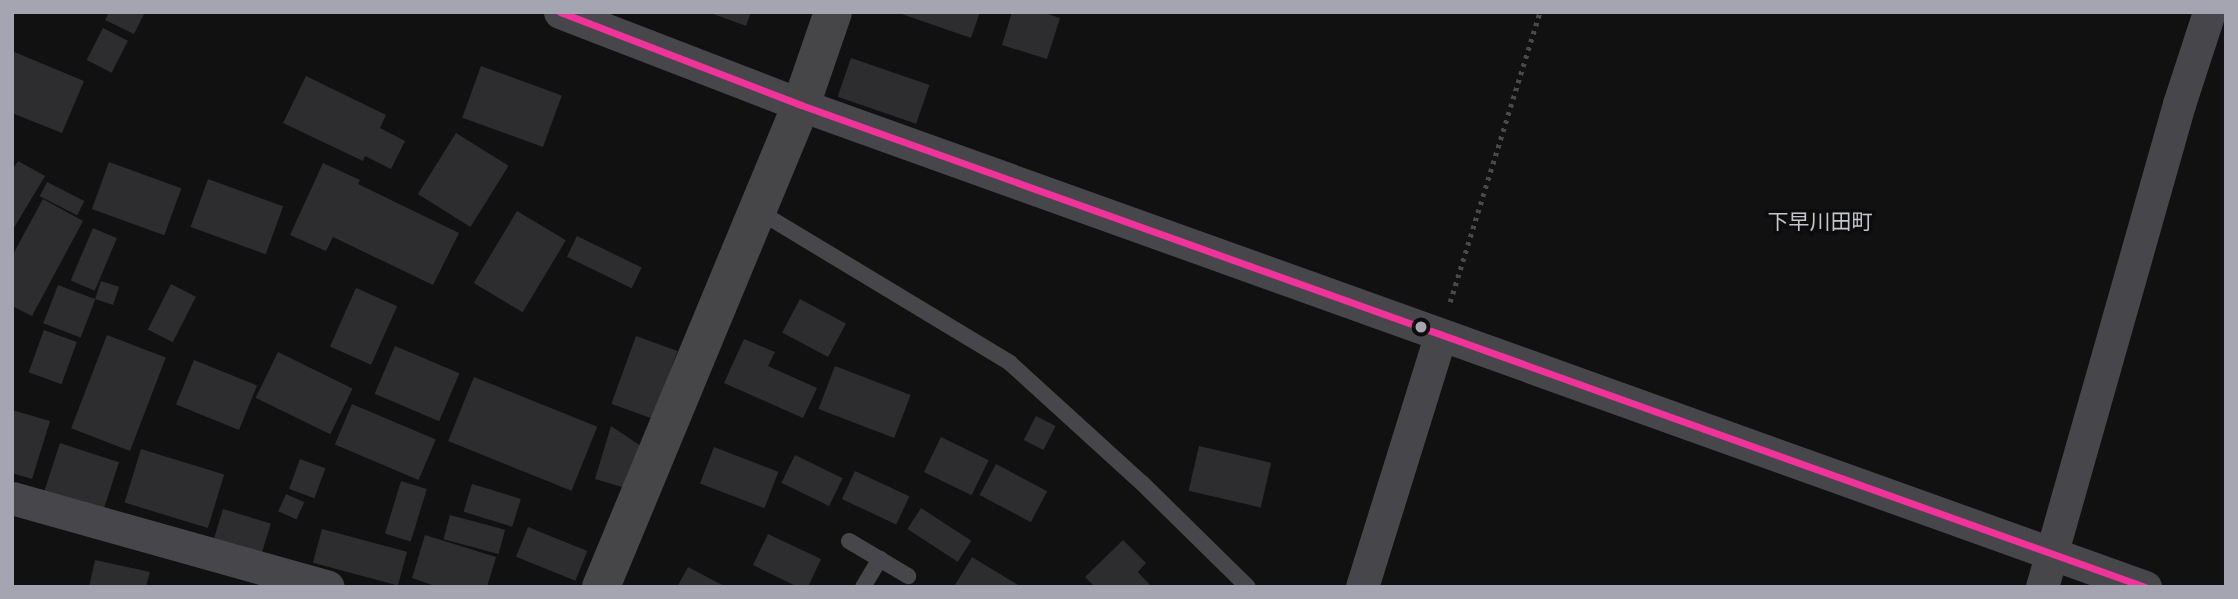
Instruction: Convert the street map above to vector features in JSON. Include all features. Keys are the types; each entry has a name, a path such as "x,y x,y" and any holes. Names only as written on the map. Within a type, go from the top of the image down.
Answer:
{"street":[{"path":"560,12 801,105 2146,587"},
{"path":"601,587 755,209 801,105 833,12"},
{"path":"2042,587 2175,117 2209,12"},
{"path":"1362,587 1440,336"},
{"path":"12,498 328,587"}],"lane":[{"path":"755,209 1010,363 1142,483 1248,587"},
{"path":"849,541 908,576"},
{"path":"863,587 880,559"}],"path":[{"path":"1440,336 1540,12"}],"building":[{"path":"109,12 145,12 134,34 105,20"},
{"path":"708,12 751,12 746,26"},
{"path":"896,12 980,12 971,38"},
{"path":"1012,12 1042,12 1060,18 1047,59 1002,45"},
{"path":"103,28 128,41 112,73 87,60"},
{"path":"12,51 84,81 62,133 12,113"},
{"path":"851,58 929,85 916,124 838,97"},
{"path":"481,66 562,95 543,147 462,118"},
{"path":"306,76 386,115 380,128 405,141 391,169 365,156 363,161 283,123"},
{"path":"456,133 509,166 470,227 418,194"},
{"path":"18,161 45,176 12,231 12,170"},
{"path":"109,162 181,188 164,235 92,209"},
{"path":"323,163 360,180 358,184 459,233 433,285 333,237 326,251 290,235"},
{"path":"208,179 283,206 266,254 191,227"},
{"path":"47,182 84,201 77,215 40,196"},
{"path":"43,199 83,221 32,316 12,306 12,256"},
{"path":"517,211 566,240 523,312 474,283"},
{"path":"93,228 117,238 95,291 71,280"},
{"path":"577,236 642,268 632,288 567,257"},
{"path":"101,281 119,287 113,305 95,299"},
{"path":"171,284 196,297 173,342 148,329"},
{"path":"58,285 95,299 81,338 43,323"},
{"path":"356,288 397,306 371,365 330,346"},
{"path":"800,299 846,323 828,357 782,333"},
{"path":"44,330 77,342 61,384 29,372"},
{"path":"107,335 166,358 130,451 71,428"},
{"path":"636,336 677,351 653,419 611,404"},
{"path":"744,339 775,352 768,366 817,388 803,418 724,383"},
{"path":"395,346 459,373 439,421 375,394"},
{"path":"278,352 353,388 330,434 256,398"},
{"path":"194,360 257,385 239,430 176,405"},
{"path":"835,366 911,395 894,438 819,409"},
{"path":"474,377 597,427 571,491 448,441"},
{"path":"352,404 436,440 419,480 335,445"},
{"path":"12,410 50,421 32,479 12,473"},
{"path":"1036,416 1056,426 1043,450 1024,440"},
{"path":"611,426 641,446 629,489 595,479"},
{"path":"941,437 989,460 972,495 924,472"},
{"path":"60,443 119,462 103,513 44,493"},
{"path":"1199,446 1271,463 1261,507 1189,491"},
{"path":"714,447 778,472 764,508 700,483"},
{"path":"141,449 224,474 208,528 125,503"},
{"path":"795,455 843,478 829,506 781,483"},
{"path":"300,459 325,468 314,498 289,489"},
{"path":"996,464 1047,491 1031,522 980,495"},
{"path":"855,471 909,496 896,524 842,499"},
{"path":"401,481 427,489 411,541 385,534"},
{"path":"472,484 521,499 512,527 464,512"},
{"path":"286,494 304,502 297,519 278,511"},
{"path":"921,508 971,541 958,562 907,529"},
{"path":"223,509 271,524 262,553 214,539"},
{"path":"450,515 505,530 499,554 444,539"},
{"path":"528,527 587,551 575,581 516,557"},
{"path":"322,529 407,552 398,586 313,563"},
{"path":"768,534 821,559 808,587 798,587 753,565"},
{"path":"425,535 496,557 487,587 438,587 412,578"},
{"path":"1123,540 1146,563 1138,572 1152,587 1095,587 1085,577"},
{"path":"972,557 1018,585 1017,587 955,585"},
{"path":"95,560 150,572 146,587 89,587"},
{"path":"688,567 726,587 677,587"}],"transit line":[{"path":"560,12 801,105 2145,587"}],"district":[{"name":"下早川田町","path":"1820,222"}]}
